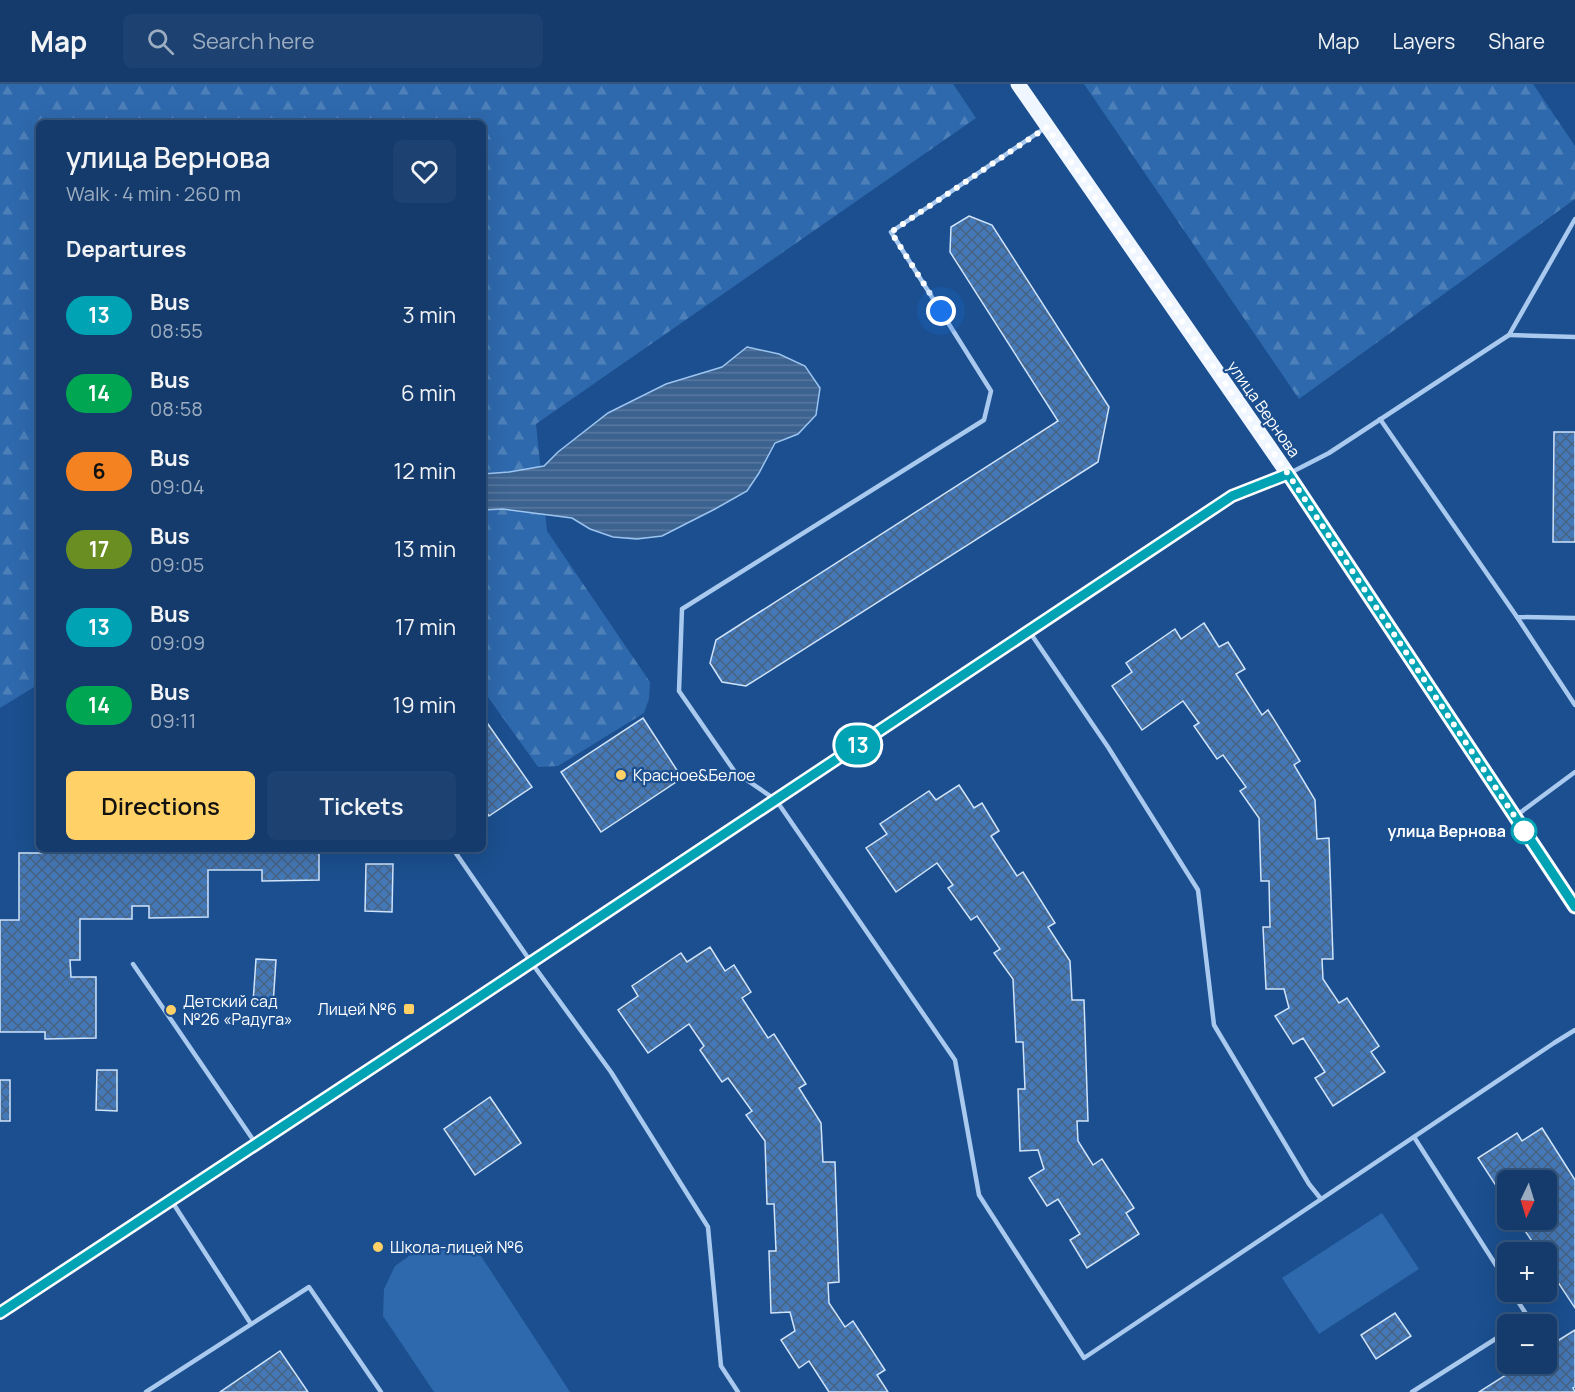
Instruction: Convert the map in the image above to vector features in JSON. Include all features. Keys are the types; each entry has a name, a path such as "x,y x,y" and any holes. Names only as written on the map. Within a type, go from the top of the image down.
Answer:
{"main road":[{"name":"улица Вернова","path":"1018,84 1288,474 1575,907"}],"street":[{"path":"0,1313 1232,496 1288,474"}],"lane":[{"path":"1047,127 891,232 991,391 984,420 682,609 680,691 735,772 776,800 955,1060 979,1195 1083,1358 1575,1030"},
{"path":"1288,474 1329,453 1509,335 1575,219"},
{"path":"1509,335 1575,338"},
{"path":"1380,419 1575,705"},
{"path":"1517,617 1575,618"},
{"path":"1029,631 1108,747 1197,890 1214,1025 1309,1184 1321,1199"},
{"path":"1515,817 1575,772"},
{"path":"455,852 611,1072 708,1227 721,1366 738,1392"},
{"path":"133,964 256,1144"},
{"path":"1414,1137 1497,1267"},
{"path":"171,1200 251,1324"},
{"path":"146,1392 309,1287 381,1392"},
{"path":"1412,1392 1497,1338"}],"green space":[{"path":"0,84 953,84 976,118 536,424 547,531 650,682 649,699 644,713 558,766 538,767 486,694 486,120 36,120 36,686 0,708"},
{"path":"1084,84 1533,84 1575,146 1575,199 1299,399"},
{"path":"1382,1213 1419,1269 1319,1334 1282,1278"},
{"path":"456,1244 481,1256 570,1392 434,1392 383,1316 384,1289 395,1266 423,1246"}],"shaded area":[{"path":"747,347 779,354 805,366 820,388 816,415 798,434 775,443 747,491 662,536 637,539 613,537 590,529 572,518 503,509 486,510 486,474 544,466 558,452 608,413 666,384 722,367"}],"building":[{"path":"969,216 992,225 1109,407 1098,462 746,686 722,682 710,663 716,640 1058,421 950,252 951,227"},
{"path":"1554,432 1575,432 1575,542 1553,542"},
{"path":"1204,623 1219,647 1228,642 1245,669 1236,674 1262,715 1268,710 1300,761 1294,765 1315,800 1317,839 1329,838 1333,959 1322,959 1323,979 1339,1003 1347,998 1379,1046 1371,1052 1385,1072 1333,1106 1315,1078 1325,1072 1303,1038 1293,1044 1275,1016 1289,1008 1284,989 1266,989 1263,927 1270,927 1269,881 1261,881 1259,818 1240,791 1246,787 1223,755 1217,759 1194,726 1199,723 1183,701 1142,730 1112,686 1132,672 1126,663 1175,629 1181,639"},
{"name":"Красное&Белое","path":"643,718 682,778 601,832 561,772"},
{"path":"486,721 532,787 489,816 486,812"},
{"path":"959,785 974,808 982,803 999,831 991,836 1017,876 1023,872 1055,923 1048,927 1070,961 1072,1000 1084,1000 1088,1121 1077,1121 1078,1141 1093,1165 1102,1159 1134,1208 1126,1213 1139,1234 1087,1268 1070,1240 1080,1234 1058,1199 1047,1206 1029,1178 1044,1169 1038,1150 1020,1151 1018,1089 1025,1089 1023,1042 1016,1042 1013,979 994,953 1000,949 977,916 971,920 948,888 953,885 937,863 896,892 866,848 887,834 880,824 929,791 936,800"},
{"path":"319,852 319,880 262,881 262,870 208,870 208,917 149,918 149,906 132,906 132,919 80,919 80,960 70,960 71,977 96,977 96,1038 45,1039 45,1032 0,1032 0,920 19,920 19,853"},
{"path":"366,864 393,864 392,912 365,911"},
{"path":"710,947 725,971 734,965 751,992 742,998 768,1038 774,1034 806,1084 799,1088 821,1123 823,1162 835,1162 839,1282 828,1283 829,1303 845,1327 853,1321 885,1370 877,1375 888,1392 829,1392 809,1361 799,1368 781,1340 795,1331 790,1312 771,1313 769,1251 776,1251 774,1204 767,1204 765,1141 746,1115 752,1111 728,1078 722,1082 700,1050 704,1046 689,1024 648,1053 618,1010 638,996 632,986 681,953 687,962"},
{"path":"256,959 276,960 273,1005 253,1003"},
{"path":"97,1070 117,1070 117,1111 96,1110"},
{"path":"0,1080 10,1080 10,1121 0,1121"},
{"path":"490,1097 521,1143 475,1175 444,1129"},
{"path":"1542,1128 1575,1180 1575,1308 1557,1281 1557,1242 1532,1242 1525,1230 1557,1230 1557,1170 1497,1170 1497,1187 1478,1158 1517,1133 1522,1141"},
{"path":"1395,1313 1411,1336 1376,1359 1361,1335"},
{"path":"1575,1330 1575,1387 1573,1388 1575,1392 1479,1392 1507,1374 1557,1374 1557,1341"},
{"path":"280,1351 308,1392 220,1392"}],"bus line":[{"name":"13","path":"0,1313 1232,496 1288,474 1575,907"}],"place":[{"name":"Красное&Белое","path":"621,775"},
{"name":"улица Вернова","path":"1524,831"},
{"name":"Лицей №6","path":"409,1009"},
{"name":"Детский сад №26 «Радуга»","path":"171,1010"},
{"name":"Школа-лицей №6","path":"378,1247"}],"route":[{"path":"941,311 891,232 1047,127 1288,474 1527,835 1524,831"}]}
